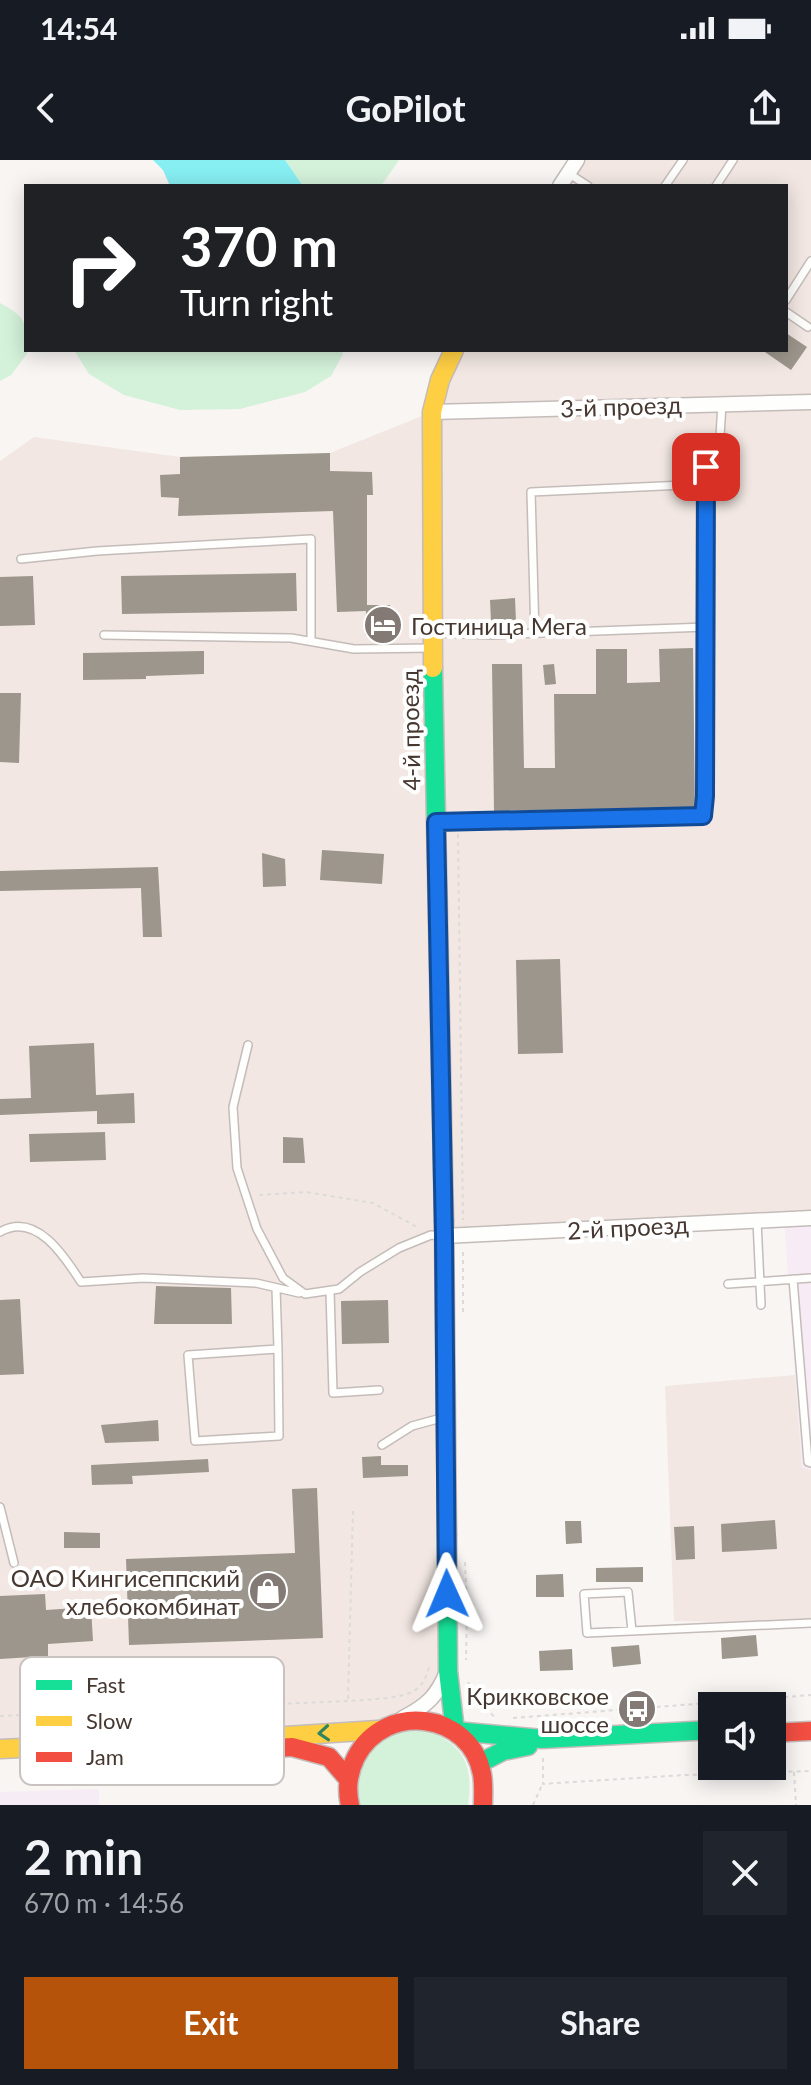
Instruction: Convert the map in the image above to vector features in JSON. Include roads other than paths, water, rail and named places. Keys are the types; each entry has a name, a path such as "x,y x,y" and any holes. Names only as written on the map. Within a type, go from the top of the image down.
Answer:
{"main road":[{"name":"4-й проезд","path":"453,352 436,386 432,412 438,1236 446,1417 448,1666 455,1731"},
{"path":"284,1736 385,1726 414,1719 435,1722 455,1731 470,1745 480,1763 485,1783 483,1805"},
{"path":"350,1805 348,1779 353,1760 364,1743 385,1726"},
{"path":"786,1729 811,1728"},
{"path":"455,1731 542,1739 698,1733"},
{"path":"480,1763 507,1748 698,1734"},
{"path":"284,1747 329,1757 348,1779"},
{"path":"0,1749 20,1748"},
{"path":"0,1761 20,1760"}],"street":[{"path":"564,180 577,160"},
{"name":"3-й проезд","path":"432,412 811,402"},
{"name":"2-й проезд","path":"438,1236 811,1218"},
{"path":"385,1726 421,1708 435,1696 448,1666"}],"lane":[{"path":"666,184 683,160"},
{"path":"717,184 733,160"},
{"path":"788,297 811,261"},
{"path":"788,313 808,327"},
{"path":"436,822 703,816 706,467 720,436 722,403"},
{"path":"535,634 531,492 706,484"},
{"path":"21,559 97,551 311,539 311,641"},
{"path":"104,635 291,638 354,649 491,635 706,627"},
{"path":"248,1045 233,1107 237,1168 257,1229 283,1278 305,1294"},
{"path":"757,1221 761,1305"},
{"path":"0,1232 9,1227 35,1229 60,1251 81,1282 143,1278 256,1283 305,1294 339,1289 399,1248 438,1236"},
{"path":"728,1284 811,1278"},
{"path":"793,1279 808,1462 811,1463"},
{"path":"276,1288 278,1349 279,1436 195,1441 188,1355 278,1349"},
{"path":"330,1291 333,1393 379,1390"},
{"path":"382,1445 412,1426 446,1417"},
{"path":"0,1507 14,1563"},
{"path":"632,1631 628,1592 584,1594 587,1633 632,1631 811,1623"}],"water":[{"path":"153,160 285,160 302,184 169,184 163,170"}],"place":[{"name":"Гостиница Мега","path":"383,625"},
{"name":"ОАО Кингисеппский хлебокомбинат","path":"268,1591"},
{"name":"Крикковское шоссе","path":"637,1709"}]}
